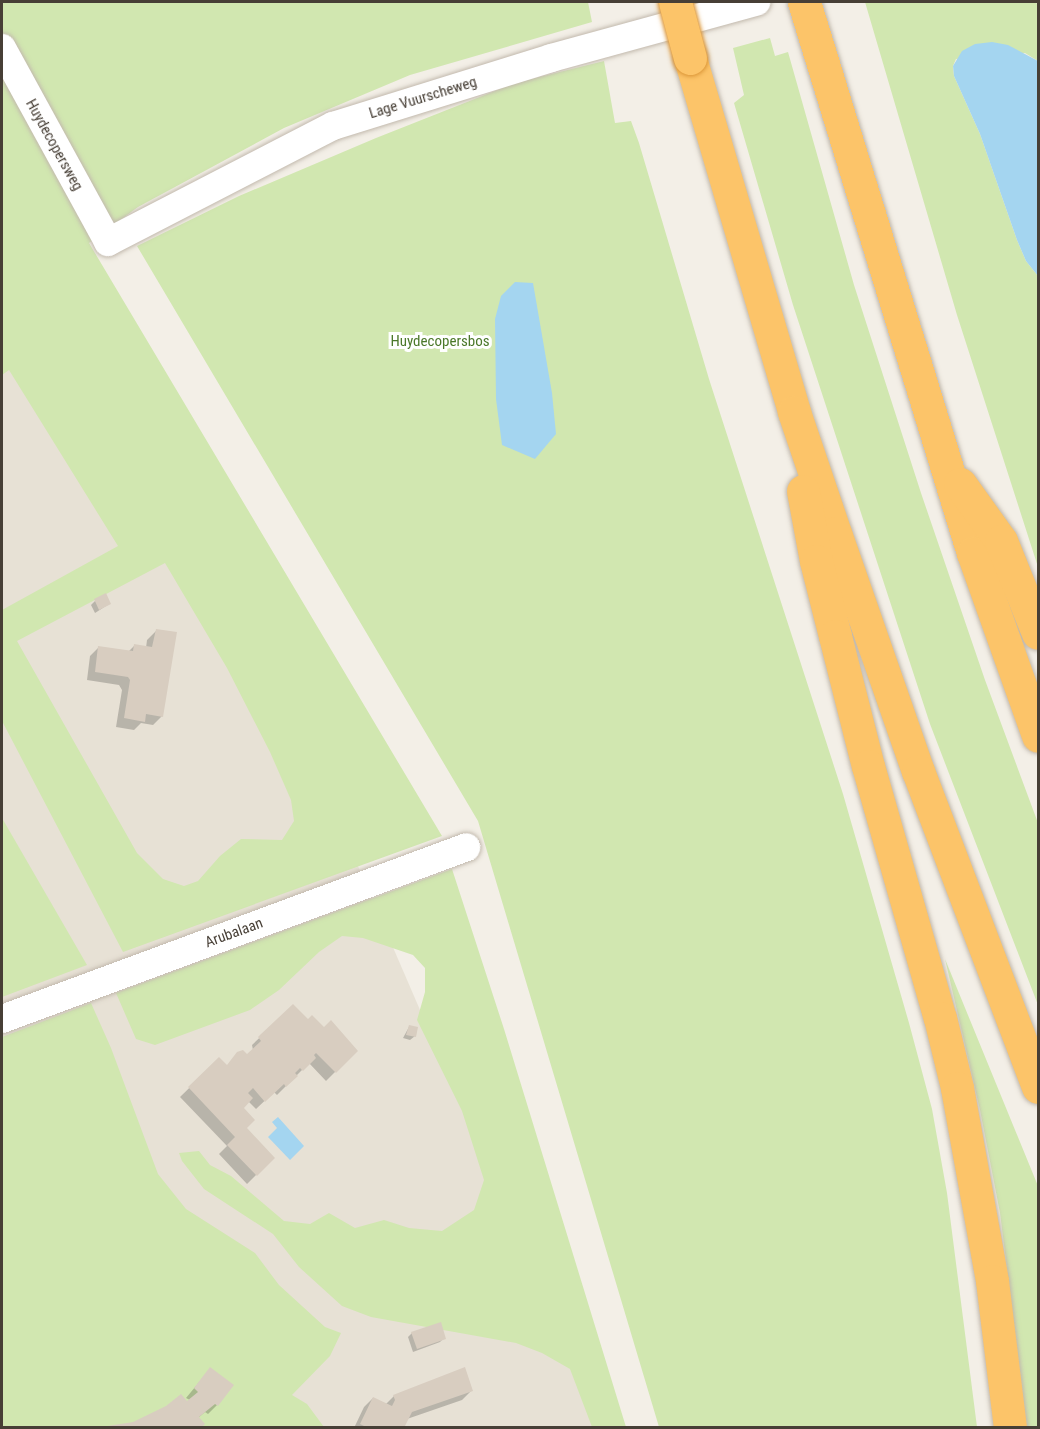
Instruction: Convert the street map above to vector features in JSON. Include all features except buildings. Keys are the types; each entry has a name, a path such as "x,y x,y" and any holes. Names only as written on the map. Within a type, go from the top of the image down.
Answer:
{"highway":[{"path":"675,2 794,412 918,771 1038,1087"},
{"path":"807,13 973,553 1038,736"},
{"path":"794,412 802,484 819,572 868,765 937,1007 957,1088 992,1281 1010,1428"},
{"path":"944,461 1001,541 1038,633"}],"street":[{"name":"Lage Vuurscheweg","path":"108,242 333,126 551,58 756,2"},
{"name":"Huydecopersweg","path":"2,48 108,242"},
{"name":"Arubalaan","path":"2,1019 466,847"}],"shaded area":[{"path":"2,57 89,243 600,1427 2,1427"}],"green space":[{"path":"2,2 588,2 592,22 410,75 284,128 138,207 89,243 442,836 123,952 2,721 2,610 118,546 9,370 2,375 2,81 11,75 2,57","holes":["165,563 227,668 270,752 291,800 294,821 282,840 241,839 220,856 198,881 184,886 163,879 137,853 17,641"]},
{"path":"865,2 1034,2 1038,4 1038,61 1025,53 956,59 953,66 954,76 980,134 1017,240 1026,261 1038,276 1038,567 957,315"},
{"path":"770,38 775,56 788,52 854,285 921,493 985,680 1038,823 1038,1005 930,724 793,305 734,103 744,95 733,48"},
{"name":"Huydecopersbos","path":"604,61 615,123 631,121 639,143 709,379 843,794 909,1023 932,1109 947,1193 977,1427 659,1427 478,821 137,246 239,196 376,138 515,83"},
{"path":"2,818 87,965 2,997"},
{"path":"452,869 504,1029 626,1427 592,1427 570,1369 542,1353 516,1343 371,1317 342,1306 299,1267 273,1234 204,1189 182,1161 179,1153 199,1151 210,1165 231,1176 284,1221 310,1224 329,1213 355,1228 384,1220 409,1228 442,1231 474,1210 484,1180 462,1111 417,1020 425,992 425,968 413,955 363,938 342,936 319,952 279,990 250,1010 155,1045 136,1039 116,993"},
{"path":"945,959 1038,1186 1038,1427 1027,1427 1000,1213 980,1110"},
{"path":"91,1003 111,1048 158,1174 186,1209 255,1253 279,1285 325,1327 341,1333 330,1356 292,1395 307,1404 324,1427 2,1427 2,1037"}],"water":[{"path":"992,42 1008,45 1038,61 1038,276 1026,261 1017,240 980,134 954,76 953,66 962,51 975,44"},
{"path":"515,282 533,283 552,393 556,434 535,459 502,445 496,399 495,319 501,296"},
{"path":"278,1117 304,1146 290,1160 268,1137 277,1128 272,1122"}]}
